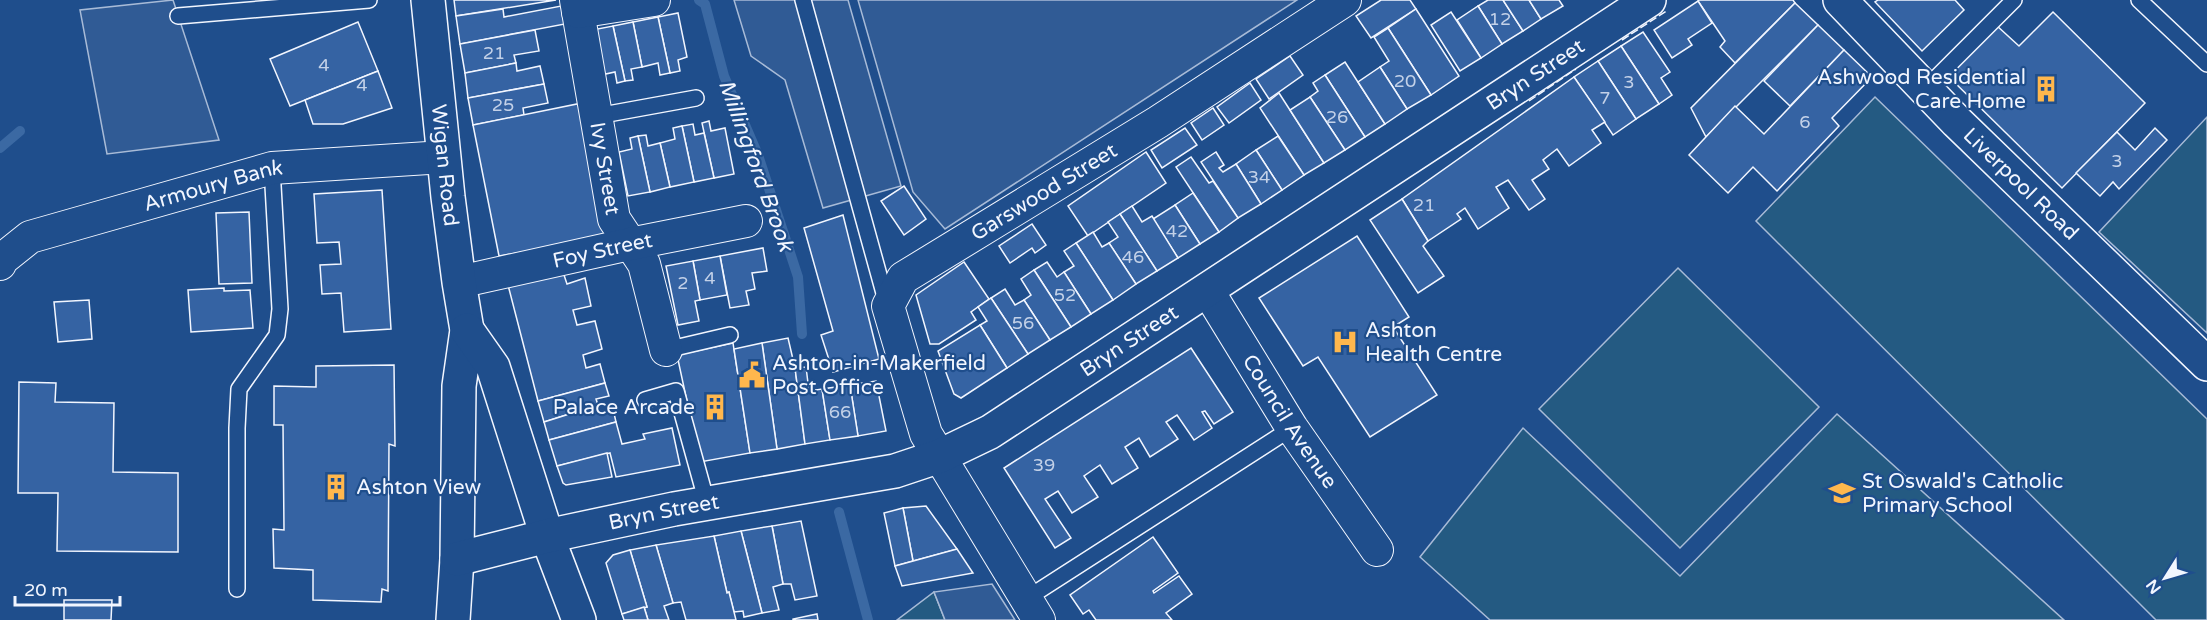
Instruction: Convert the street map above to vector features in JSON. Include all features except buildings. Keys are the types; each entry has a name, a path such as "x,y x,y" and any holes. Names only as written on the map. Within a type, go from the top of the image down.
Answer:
{"main road":[{"name":"Wigan Road","path":"428,0 444,157 467,330 459,386 458,559 453,620"},
{"name":"Bryn Street","path":"547,536 707,502 895,471 940,456 990,432 1649,0"},
{"name":"Liverpool Road","path":"1840,0 1924,90 2207,364"},
{"name":"Wigan Road","path":"467,330 493,367 547,536 579,620"},
{"path":"458,559 547,536"}],"street":[{"name":"Ivy Street","path":"654,0 577,6 615,219 644,264 666,350"},
{"name":"Garswood Street","path":"888,306 903,278 1158,122 1345,0"},
{"name":"Armoury Bank","path":"0,264 0,261 30,237 272,168 444,157"},
{"name":"Foy Street","path":"459,282 746,221"},
{"name":"Council Avenue","path":"1208,291 1292,428 1377,550"},
{"path":"888,306 926,434 1032,610"}],"lane":[{"path":"178,16 369,0"},
{"path":"803,0 888,306"},
{"path":"1924,90 2014,0"},
{"path":"2139,0 2207,64"},
{"path":"597,116 696,98"},
{"path":"237,589 239,389 278,334 280,309 272,168"},
{"path":"666,350 730,334"},
{"path":"645,400 676,391 707,502"},
{"path":"1032,610 1292,428"}],"shaded area":[{"path":"173,0 219,140 107,154 80,10"},
{"path":"734,0 848,0 901,186 823,208 785,80 751,56"},
{"path":"858,0 1297,0 945,229 913,192"},
{"path":"1875,97 2207,419 2207,620 2156,620 1756,221"},
{"path":"2207,117 2207,333 2099,232"},
{"path":"1678,268 1819,407 1680,548 1539,409"},
{"name":"St Oswald's Catholic Primary School","path":"1837,414 2064,620 1490,620 1420,557 1523,428 1680,576"},
{"path":"992,584 1015,620 945,620 934,592"},
{"path":"934,592 945,620 897,620"}],"waterway":[{"name":"Millingford Brook","path":"699,0 705,4 724,76 758,155 798,277 802,334"},
{"path":"0,148 20,131"},
{"name":"Millingford Brook","path":"839,512 868,620"}],"fence":[{"path":"1622,40 1668,10"},
{"path":"1529,101 1576,69"}],"place":[{"name":"Ashwood Residential Care Home","path":"2046,89"},
{"name":"Ashton Health Centre","path":"1345,342"},
{"name":"Ashton-in-Makerfield Post Office","path":"752,375"},
{"name":"Palace Arcade","path":"715,407"},
{"name":"Ashton View","path":"336,487"},
{"name":"St Oswald's Catholic Primary School","path":"1842,493"}]}
